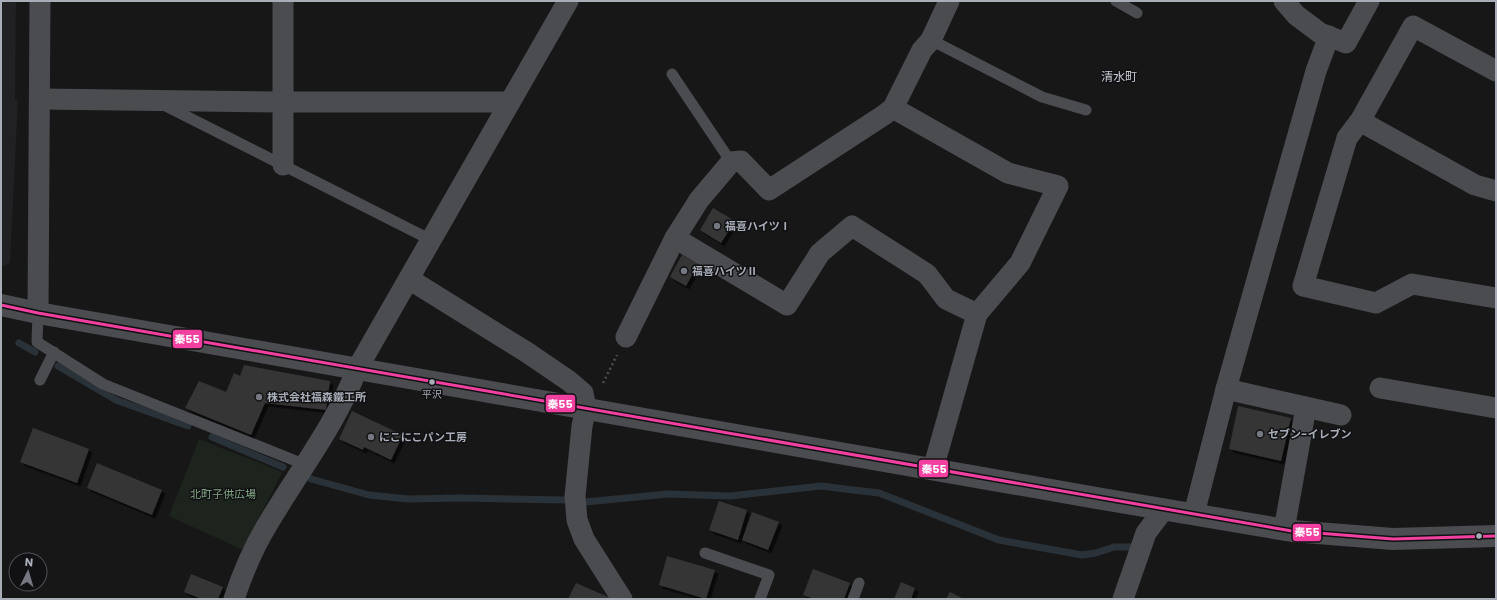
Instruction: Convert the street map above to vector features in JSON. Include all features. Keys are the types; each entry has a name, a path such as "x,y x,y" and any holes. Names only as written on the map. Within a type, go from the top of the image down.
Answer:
{"street":[{"path":"38,313 40,1"},
{"path":"283,1 283,165"},
{"path":"234,599 244,570 269,522 306,465 351,386 357,369 568,1"},
{"path":"626,337 675,238 699,200 731,162 741,161 769,190 893,108 922,50 931,40 949,1"},
{"path":"1284,1 1296,15 1320,33 1346,43 1369,1"},
{"path":"1496,71 1413,26 1360,121 1347,138 1303,286 1376,303 1412,284 1496,298"},
{"path":"1194,514 1226,389 1316,71 1329,36"},
{"path":"40,99 283,102 510,102"},
{"path":"893,108 1008,173 1058,186 1020,264 977,314 933,469"},
{"path":"1360,121 1475,185 1496,191"},
{"path":"675,238 787,306 820,253 852,226 927,274 946,299 977,314"},
{"path":"409,279 528,353 569,381 583,393 586,408 582,426 575,496 577,520 584,539 622,599"},
{"path":"1,305 38,313 357,369 1284,530 1393,539 1496,536"},
{"path":"1380,388 1496,408"},
{"path":"1226,389 1342,415"},
{"path":"1284,530 1306,407"},
{"path":"1123,599 1146,533 1164,509"}],"lane":[{"path":"1116,1 1137,13"},
{"path":"931,40 1042,97 1086,110"},
{"path":"672,74 731,162"},
{"path":"156,101 431,240"},
{"path":"38,313 37,342 103,384 306,465"},
{"path":"40,380 54,352"},
{"path":"705,553 769,576 760,599"},
{"path":"853,599 859,583"}],"path":[{"path":"586,408 598,393 626,337"}],"shaded area":[{"path":"1,1 16,1 15,100 18,100 10,263 1,267"}],"green space":[{"name":"北町子供広場","path":"199,439 282,472 243,550 169,516"}],"building":[{"name":"福喜ハイツⅠ","path":"713,208 735,221 721,243 700,230"},
{"name":"福喜ハイツⅡ","path":"682,255 698,264 686,286 670,277"},
{"name":"株式会社福森鐵工所","path":"244,365 330,381 326,410 265,403 251,435 185,408 199,381 226,392 234,373 240,376"},
{"name":"セブン-イレブン","path":"1238,406 1291,418 1281,461 1229,449"},
{"name":"にこにこパン工房","path":"352,411 403,435 391,460 364,447 363,450 339,439"},
{"path":"33,428 89,449 77,483 20,462"},
{"path":"97,463 162,490 152,515 87,488"},
{"path":"719,501 747,510 738,540 709,530"},
{"path":"752,512 779,522 768,550 742,540"},
{"path":"667,556 715,570 706,599 659,585"},
{"path":"813,569 850,583 844,599 814,599 803,595"},
{"path":"191,574 223,587 218,599 202,599 184,592"},
{"path":"901,582 915,588 911,599 894,599"},
{"path":"576,583 613,599 568,599"},
{"path":"950,592 964,599 946,599"}],"waterway":[{"path":"19,343 35,352"},
{"path":"58,366 116,400 188,426"},
{"path":"212,437 283,467"},
{"path":"311,479 369,495 408,499 461,498 567,500"},
{"path":"585,502 668,494 730,496 821,486 879,493 999,540 1082,555 1096,553 1114,547 1131,547"}],"transit line":[{"name":"秦55","path":"1,305 38,313 1292,531 1393,539 1496,536"}],"place":[{"name":"福喜ハイツⅠ","path":"717,226"},
{"name":"福喜ハイツⅡ","path":"684,271"},
{"name":"平沢","path":"432,382"},
{"name":"株式会社福森鐵工所","path":"259,397"},
{"name":"セブン-イレブン","path":"1260,434"},
{"name":"にこにこパン工房","path":"371,437"}],"district":[{"name":"清水町","path":"1119,76"}]}
